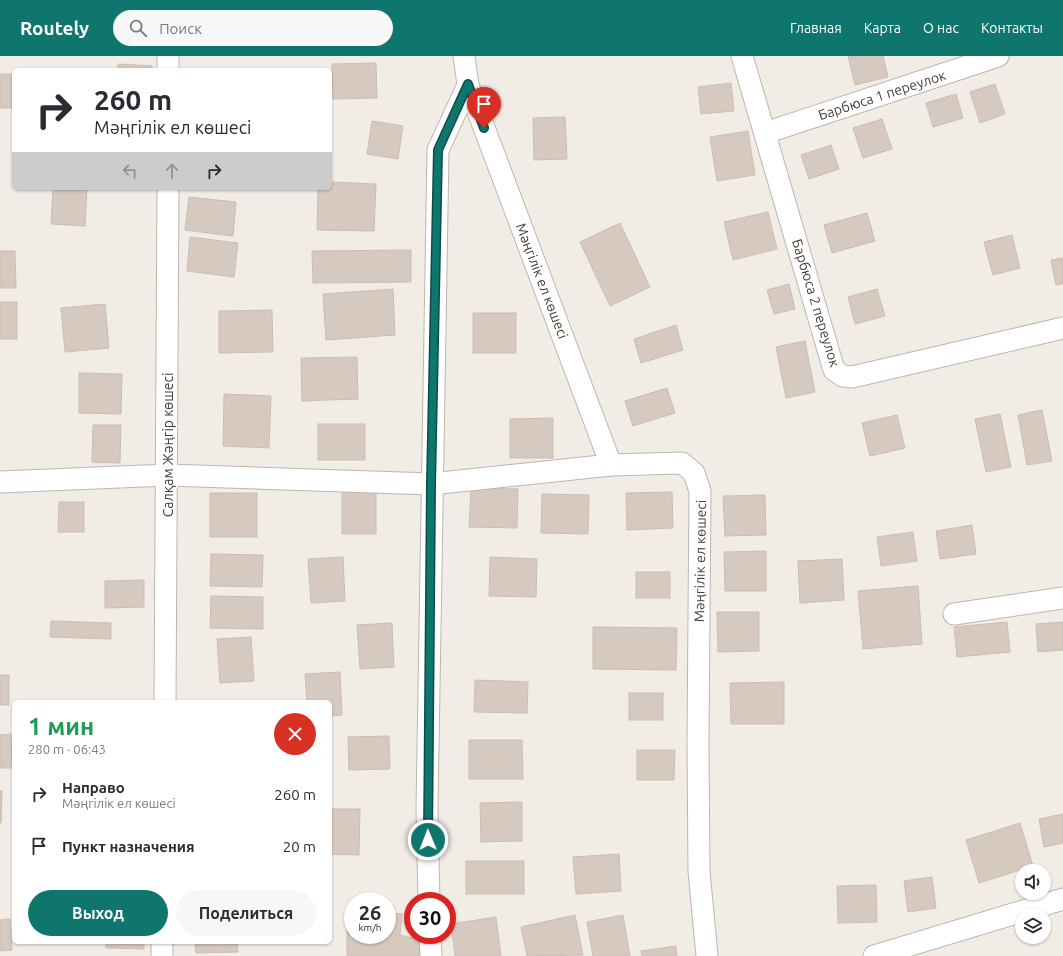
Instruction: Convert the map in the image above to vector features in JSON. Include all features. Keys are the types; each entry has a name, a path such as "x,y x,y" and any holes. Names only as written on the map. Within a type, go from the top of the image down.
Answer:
{"street":[{"path":"168,56 168,68"},
{"name":"Мәңгілік ел көшесі","path":"464,56 468,84 611,465 682,463 694,473 700,491 698,743 699,871 707,956"},
{"name":"Барбюса 2 переулок","path":"742,56 834,370 843,376 852,378 1063,328"},
{"name":"Барбюса 1 переулок","path":"765,133 998,56"},
{"path":"429,892 427,809 431,484 438,150 468,84"},
{"name":"Салқам Жәңгір көшесі","path":"165,700 168,475 168,190"},
{"path":"0,482 168,475 431,484 611,465"},
{"path":"954,614 1063,598"},
{"path":"874,956 1063,899"},
{"path":"162,944 162,956"},
{"path":"430,944 431,956"}],"building":[{"path":"848,56 883,56 888,77 855,85"},
{"path":"376,63 377,98 333,99 332,64"},
{"path":"118,64 152,66 152,68 118,68"},
{"path":"0,74 12,74 12,108 0,108"},
{"path":"731,83 734,111 701,114 698,87"},
{"path":"995,84 1005,114 980,123 970,92"},
{"path":"956,94 963,118 933,127 926,103"},
{"path":"565,117 567,159 534,160 533,118"},
{"path":"882,119 892,149 863,158 853,128"},
{"path":"372,121 403,126 398,159 367,154"},
{"path":"748,131 755,175 717,181 710,137"},
{"path":"831,145 839,169 809,179 801,155"},
{"path":"332,182 376,184 374,231 317,230 318,190 332,190"},
{"path":"53,190 87,190 85,226 51,224"},
{"path":"189,197 236,202 233,236 185,230"},
{"path":"768,212 777,249 733,260 724,222"},
{"path":"867,213 875,241 832,253 824,225"},
{"path":"620,223 650,287 610,306 580,242"},
{"path":"1012,235 1020,268 993,275 984,242"},
{"path":"190,237 238,243 234,277 187,271"},
{"path":"411,250 411,282 313,283 312,251"},
{"path":"0,251 15,251 16,288 0,288"},
{"path":"1063,258 1063,284 1056,285 1051,260"},
{"path":"789,284 795,309 774,314 767,290"},
{"path":"393,289 395,335 326,340 323,294"},
{"path":"877,289 885,316 855,324 848,297"},
{"path":"0,302 17,302 17,339 0,339"},
{"path":"105,304 109,348 65,352 61,308"},
{"path":"272,310 273,352 219,353 219,311"},
{"path":"473,313 516,313 516,353 473,353"},
{"path":"676,325 683,350 641,363 634,339"},
{"path":"805,341 815,392 786,398 776,347"},
{"path":"357,357 358,399 302,401 301,358"},
{"path":"79,373 122,374 121,414 79,413"},
{"path":"667,388 675,413 633,426 625,401"},
{"path":"224,394 271,396 269,448 223,446"},
{"path":"1042,410 1052,461 1027,465 1018,415"},
{"path":"1000,414 1011,467 986,472 975,419"},
{"path":"897,415 905,448 870,456 862,423"},
{"path":"553,418 553,458 510,458 510,419"},
{"path":"318,424 365,424 365,460 318,460"},
{"path":"93,425 121,425 120,463 92,462"},
{"path":"342,486 376,487 376,534 342,534"},
{"path":"471,488 518,489 517,528 469,527"},
{"path":"672,492 673,528 627,530 626,493"},
{"path":"210,493 257,493 257,537 210,537"},
{"path":"542,494 589,495 588,534 541,533"},
{"path":"765,495 766,535 725,536 723,496"},
{"path":"59,502 84,502 84,532 58,532"},
{"path":"972,525 976,554 940,559 936,531"},
{"path":"913,532 917,561 881,566 877,537"},
{"path":"766,551 766,591 725,591 724,552"},
{"path":"211,554 263,555 262,587 210,586"},
{"path":"343,557 345,601 311,603 308,559"},
{"path":"490,557 537,559 536,597 489,596"},
{"path":"842,559 844,600 800,603 798,561"},
{"path":"636,572 670,572 670,598 636,598"},
{"path":"144,580 144,607 105,608 105,581"},
{"path":"918,586 922,644 863,649 858,591"},
{"path":"211,596 263,597 263,629 210,628"},
{"path":"717,612 759,612 759,651 718,652"},
{"path":"51,621 111,623 111,639 50,637"},
{"path":"1007,622 1010,652 957,657 954,627"},
{"path":"1063,622 1063,650 1038,652 1036,624"},
{"path":"392,623 394,667 360,669 357,625"},
{"path":"593,627 677,628 676,670 593,669"},
{"path":"251,637 254,681 220,683 217,639"},
{"path":"340,672 342,715 332,716 332,700 307,700 305,674"},
{"path":"0,675 9,675 9,705 0,705"},
{"path":"475,680 528,682 527,713 474,712"},
{"path":"784,682 784,724 731,724 730,683"},
{"path":"629,693 663,693 663,720 629,720"},
{"path":"11,734 12,768 0,768 0,735"},
{"path":"389,736 390,769 349,770 348,737"},
{"path":"469,740 522,740 523,779 469,779"},
{"path":"637,750 675,750 674,780 637,780"},
{"path":"0,791 2,791 1,823 0,823"},
{"path":"522,802 522,841 481,842 480,803"},
{"path":"332,809 360,809 359,855 332,854"},
{"path":"1063,814 1063,843 1044,847 1039,819"},
{"path":"1020,823 1032,864 1015,864 1015,872 979,883 966,840"},
{"path":"619,854 621,891 576,894 573,857"},
{"path":"466,861 524,861 524,894 466,894"},
{"path":"932,877 936,908 908,912 904,881"},
{"path":"876,885 877,922 838,923 837,886"},
{"path":"396,914 402,914 400,935 404,936 404,944 423,944 424,956 347,956 347,944 396,944"},
{"path":"575,915 583,955 527,956 521,927"},
{"path":"623,915 630,956 593,956 587,922"},
{"path":"496,917 501,956 455,956 454,944 456,944 456,923"},
{"path":"10,919 12,950 0,951 0,920"},
{"path":"106,944 144,944 144,949 106,948"},
{"path":"195,944 237,944 238,952 196,953"},
{"path":"676,946 677,956 642,956 641,951"}],"route":[{"path":"428,840 427,809 431,484 438,150 468,84 484,128"}]}
